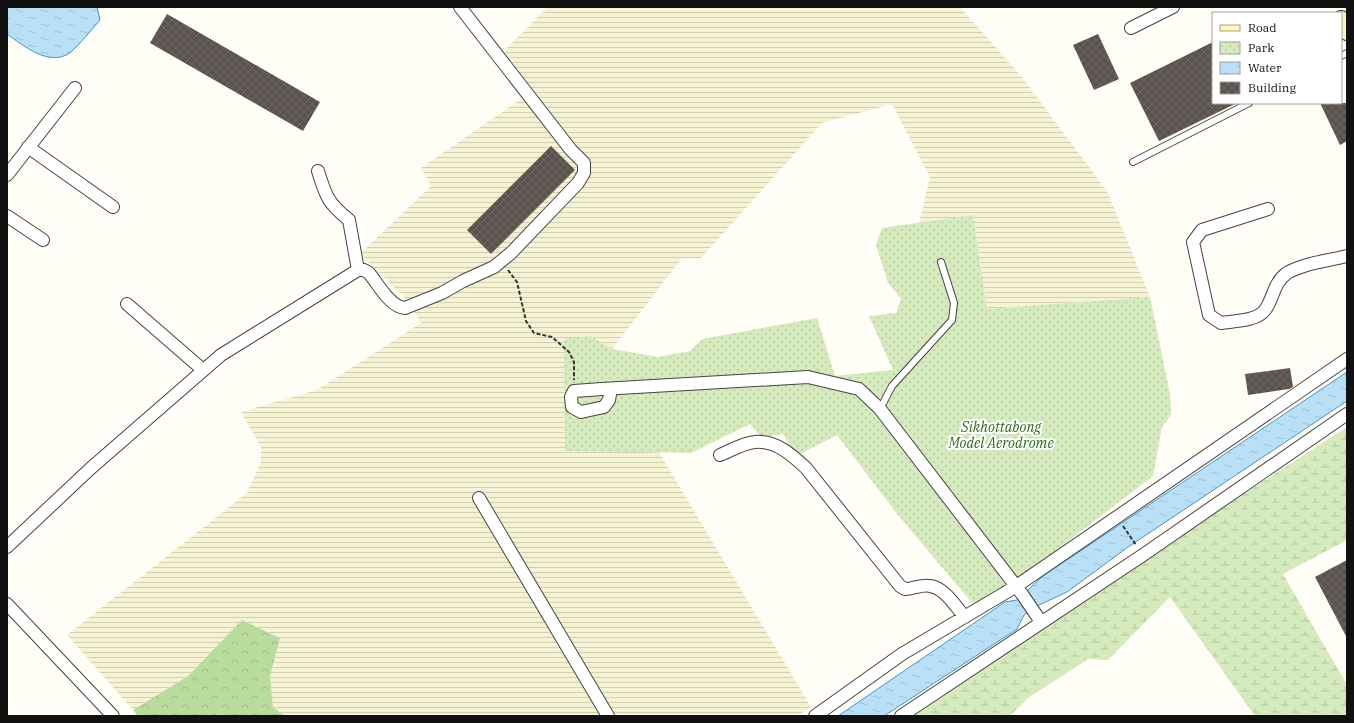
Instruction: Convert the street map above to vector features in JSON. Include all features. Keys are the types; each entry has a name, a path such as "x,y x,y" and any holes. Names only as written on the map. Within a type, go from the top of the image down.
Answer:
{"main road":[{"path":"1342,21 1347,32"}],"street":[{"path":"7,547 91,468 203,370 242,341 358,270 369,273 395,304 405,308 442,293 463,280 494,267 502,261 578,182 584,173 584,163 571,150 460,7"},
{"path":"1131,28 1174,7"},
{"path":"7,175 75,88"},
{"path":"28,148 113,206"},
{"path":"318,171 326,196 336,209 349,220 358,270"},
{"path":"1268,209 1202,230 1193,242 1209,316 1221,323 1253,318 1265,311 1276,284 1287,273 1304,266 1347,256"},
{"path":"7,216 43,240"},
{"path":"127,304 203,370"},
{"path":"815,716 902,654 965,616 1018,590 1347,359"},
{"path":"611,389 609,400 604,407 580,412 572,406 570,397 574,391 808,377 859,389 880,409 1038,618"},
{"path":"901,716 1038,618 1143,555 1347,414"},
{"path":"720,455 754,442 758,442 779,447 792,455 806,468 900,586 905,589 929,585 937,588 946,595 965,616"},
{"path":"479,498 608,716"},
{"path":"7,604 114,716"}],"lane":[{"path":"1133,162 1247,104"},
{"path":"880,409 892,386 952,320 954,303 941,262"}],"path":[{"path":"502,261 517,282 526,321 534,333 552,337 569,352 574,362 574,391"},
{"path":"1122,524 1138,547"}],"shaded area":[{"path":"548,7 960,7 1021,76 1107,191 1150,297 987,309 973,216 919,223 930,177 892,104 822,123 701,258 682,258 612,349 591,336 565,450 659,452 811,707 797,716 285,716 273,707 270,676 280,638 242,620 188,676 133,710 67,635 247,493 261,462 261,447 241,412 317,390 421,323 408,301 360,254 431,186 421,168 533,91 504,51"}],"green space":[{"name":"Sikhottabong Model Aerodrome","path":"973,215 987,309 1150,297 1170,394 1171,415 1162,427 1153,476 978,610 898,515 837,435 796,456 783,434 762,438 750,424 691,453 565,451 564,339 591,336 612,349 658,357 690,351 702,339 817,318 835,376 893,370 869,316 896,313 901,299 888,283 876,245 882,228"},
{"path":"1347,427 1347,540 1283,574 1347,685 1347,716 1255,716 1170,597 1108,660 1088,659 1028,698 1010,716 914,716 1202,521"},
{"path":"242,620 280,638 270,676 273,707 285,716 219,716 217,714 215,716 138,716 133,710 188,676"}],"water":[{"path":"7,7 97,7 100,20 71,52 55,58 38,54 7,34"},
{"path":"1347,372 1347,401 1128,547 1067,592 1037,606 1024,615 1017,629 884,716 838,716 1005,602 1017,600 1043,576"}],"building":[{"path":"167,14 320,102 303,131 150,43"},
{"path":"1098,34 1119,79 1094,90 1073,45"},
{"path":"1212,42 1212,104 1235,104 1159,141 1130,83"},
{"path":"1347,103 1347,141 1340,145 1320,104"},
{"path":"551,146 575,170 491,254 467,230"},
{"path":"1290,368 1293,387 1289,389 1248,395 1245,374"},
{"path":"1347,560 1347,638 1315,577"}]}
